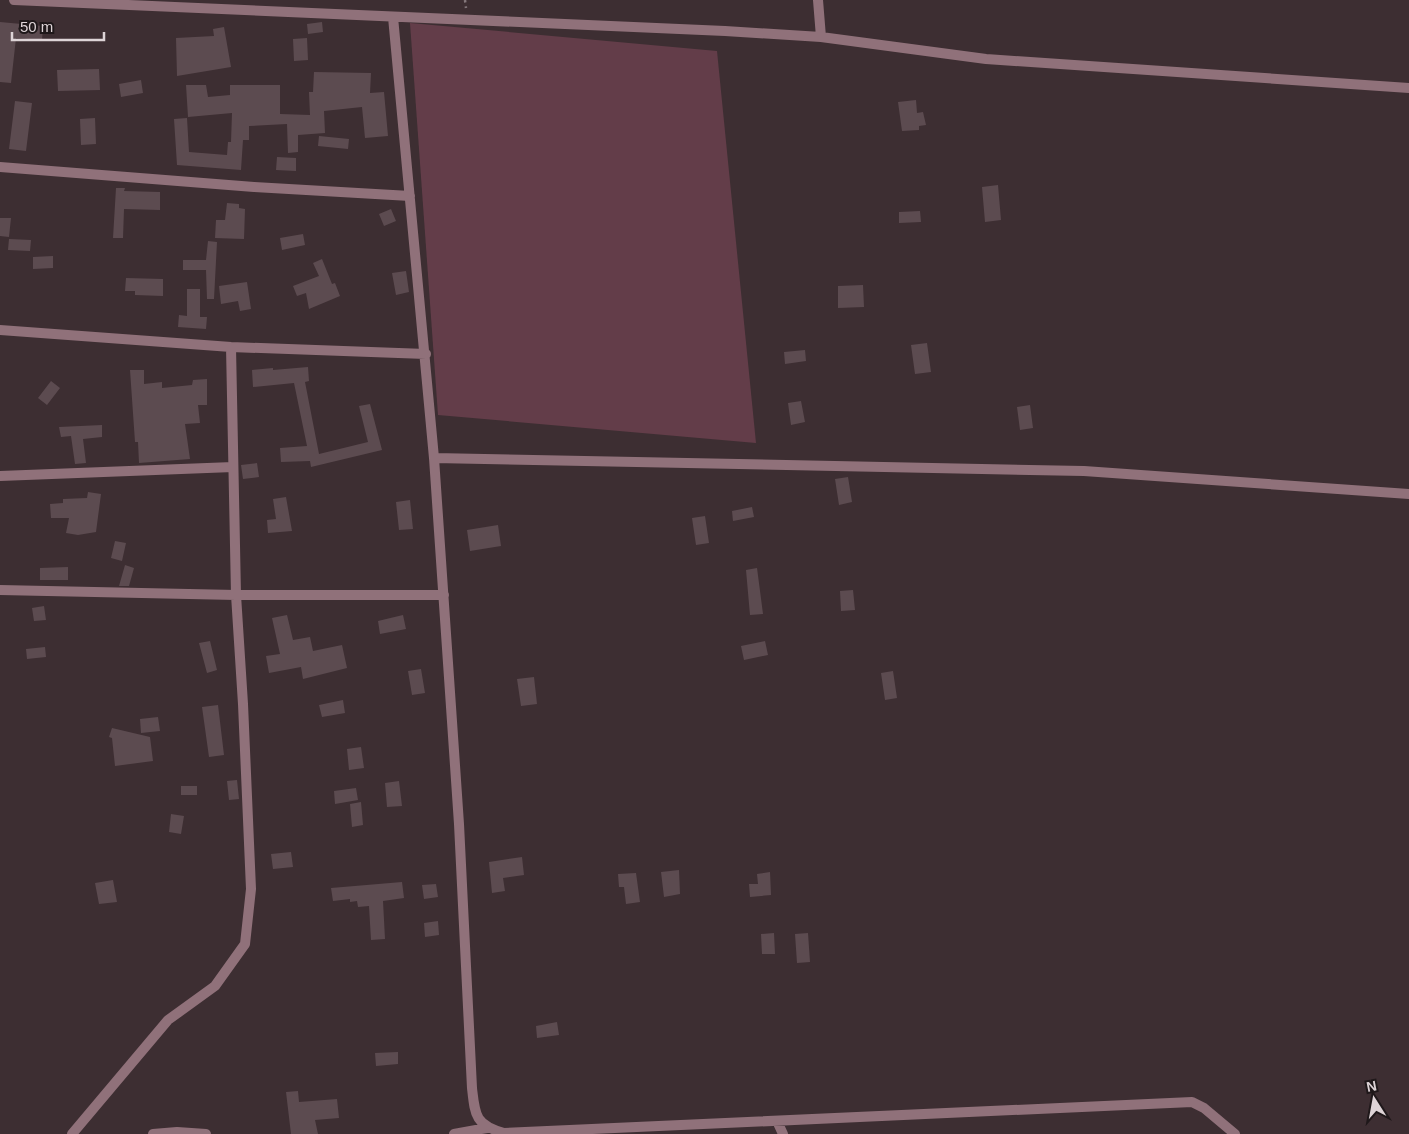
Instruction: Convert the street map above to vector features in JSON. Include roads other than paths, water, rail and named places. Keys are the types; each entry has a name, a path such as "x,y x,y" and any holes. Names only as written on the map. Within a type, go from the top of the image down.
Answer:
{"street":[{"path":"14,0 725,31 821,37 986,58 1409,88"},
{"path":"818,0 821,37"},
{"path":"393,17 426,354 434,458 459,824 472,1088 475,1113 487,1128"},
{"path":"0,167 254,187 410,196"},
{"path":"0,330 231,347 426,354"},
{"path":"72,1134 168,1020 215,986 245,944 251,889 244,704 236,595 231,347"},
{"path":"434,458 1084,471 1409,494"},
{"path":"0,476 233,467"},
{"path":"0,590 236,595 444,595"},
{"path":"454,1134 487,1128 504,1133 1192,1102 1204,1108 1235,1134"},
{"path":"777,1121 783,1134"},
{"path":"153,1134 177,1132 206,1134"}]}
